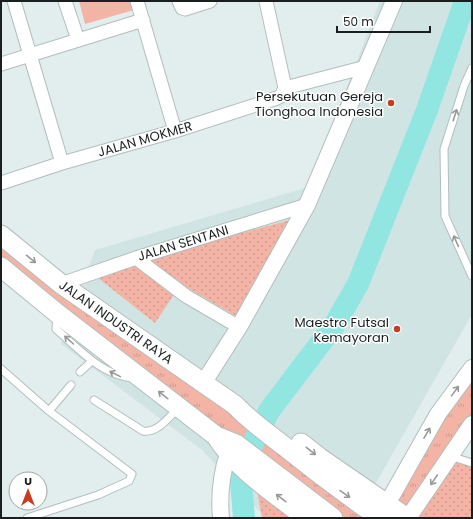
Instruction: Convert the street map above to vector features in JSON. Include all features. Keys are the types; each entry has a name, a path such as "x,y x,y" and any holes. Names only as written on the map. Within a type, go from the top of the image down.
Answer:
{"main road":[{"name":"JALAN INDUSTRI RAYA","path":"1,235 61,284 235,405 252,409 257,418 275,431 337,488 383,511 408,518"},
{"name":"JALAN INDUSTRI RAYA","path":"1,267 58,314 216,436 236,455 333,518"},
{"name":"JALAN INDUSTRI RAYA","path":"261,472 306,518"}],"street":[{"path":"14,1 62,163"},
{"path":"65,1 78,40"},
{"path":"137,1 175,131"},
{"path":"179,1 182,8 185,9 210,1"},
{"path":"266,1 285,88 366,67"},
{"path":"204,382 239,327 307,205 394,1"},
{"path":"1,64 143,20"},
{"name":"JALAN MOKMER","path":"1,183 62,163 175,131 277,98 281,96 285,88"},
{"name":"JALAN SENTANI","path":"61,284 136,258 307,205"},
{"path":"136,258 186,296 239,327"},
{"path":"383,511 438,414 472,368"},
{"path":"408,518 472,424"},
{"path":"219,515 220,482 223,468 236,455"}],"lane":[{"path":"472,68 464,86 444,149 445,216 472,276"},
{"path":"58,314 56,329 92,361 122,377 141,378"},
{"path":"80,372 92,361"},
{"path":"1,369 50,411 132,474 129,481 98,495 27,518"},
{"path":"50,411 71,385"},
{"path":"94,400 143,431 149,432 162,424 179,408"},
{"path":"452,453 472,462"}],"shaded area":[{"path":"380,1 472,1 472,314 356,518 262,518 261,513 202,450 61,344 95,250 305,188"}],"green space":[{"path":"79,1 131,1 134,10 85,24"},
{"path":"290,220 236,316 181,284 155,323 93,274"},
{"path":"1,235 380,518 333,518 1,267"},
{"path":"472,368 472,423 408,518 387,504"},
{"path":"450,456 472,463 472,518 408,518"},
{"path":"255,478 306,518 262,518"}],"waterway":[{"path":"244,518 240,470 269,411 335,324 358,284 427,110 465,1"}],"place":[{"name":"Persekutuan Gereja Tionghoa Indonesia","path":"391,103"},
{"name":"Maestro Futsal Kemayoran","path":"397,329"}]}
